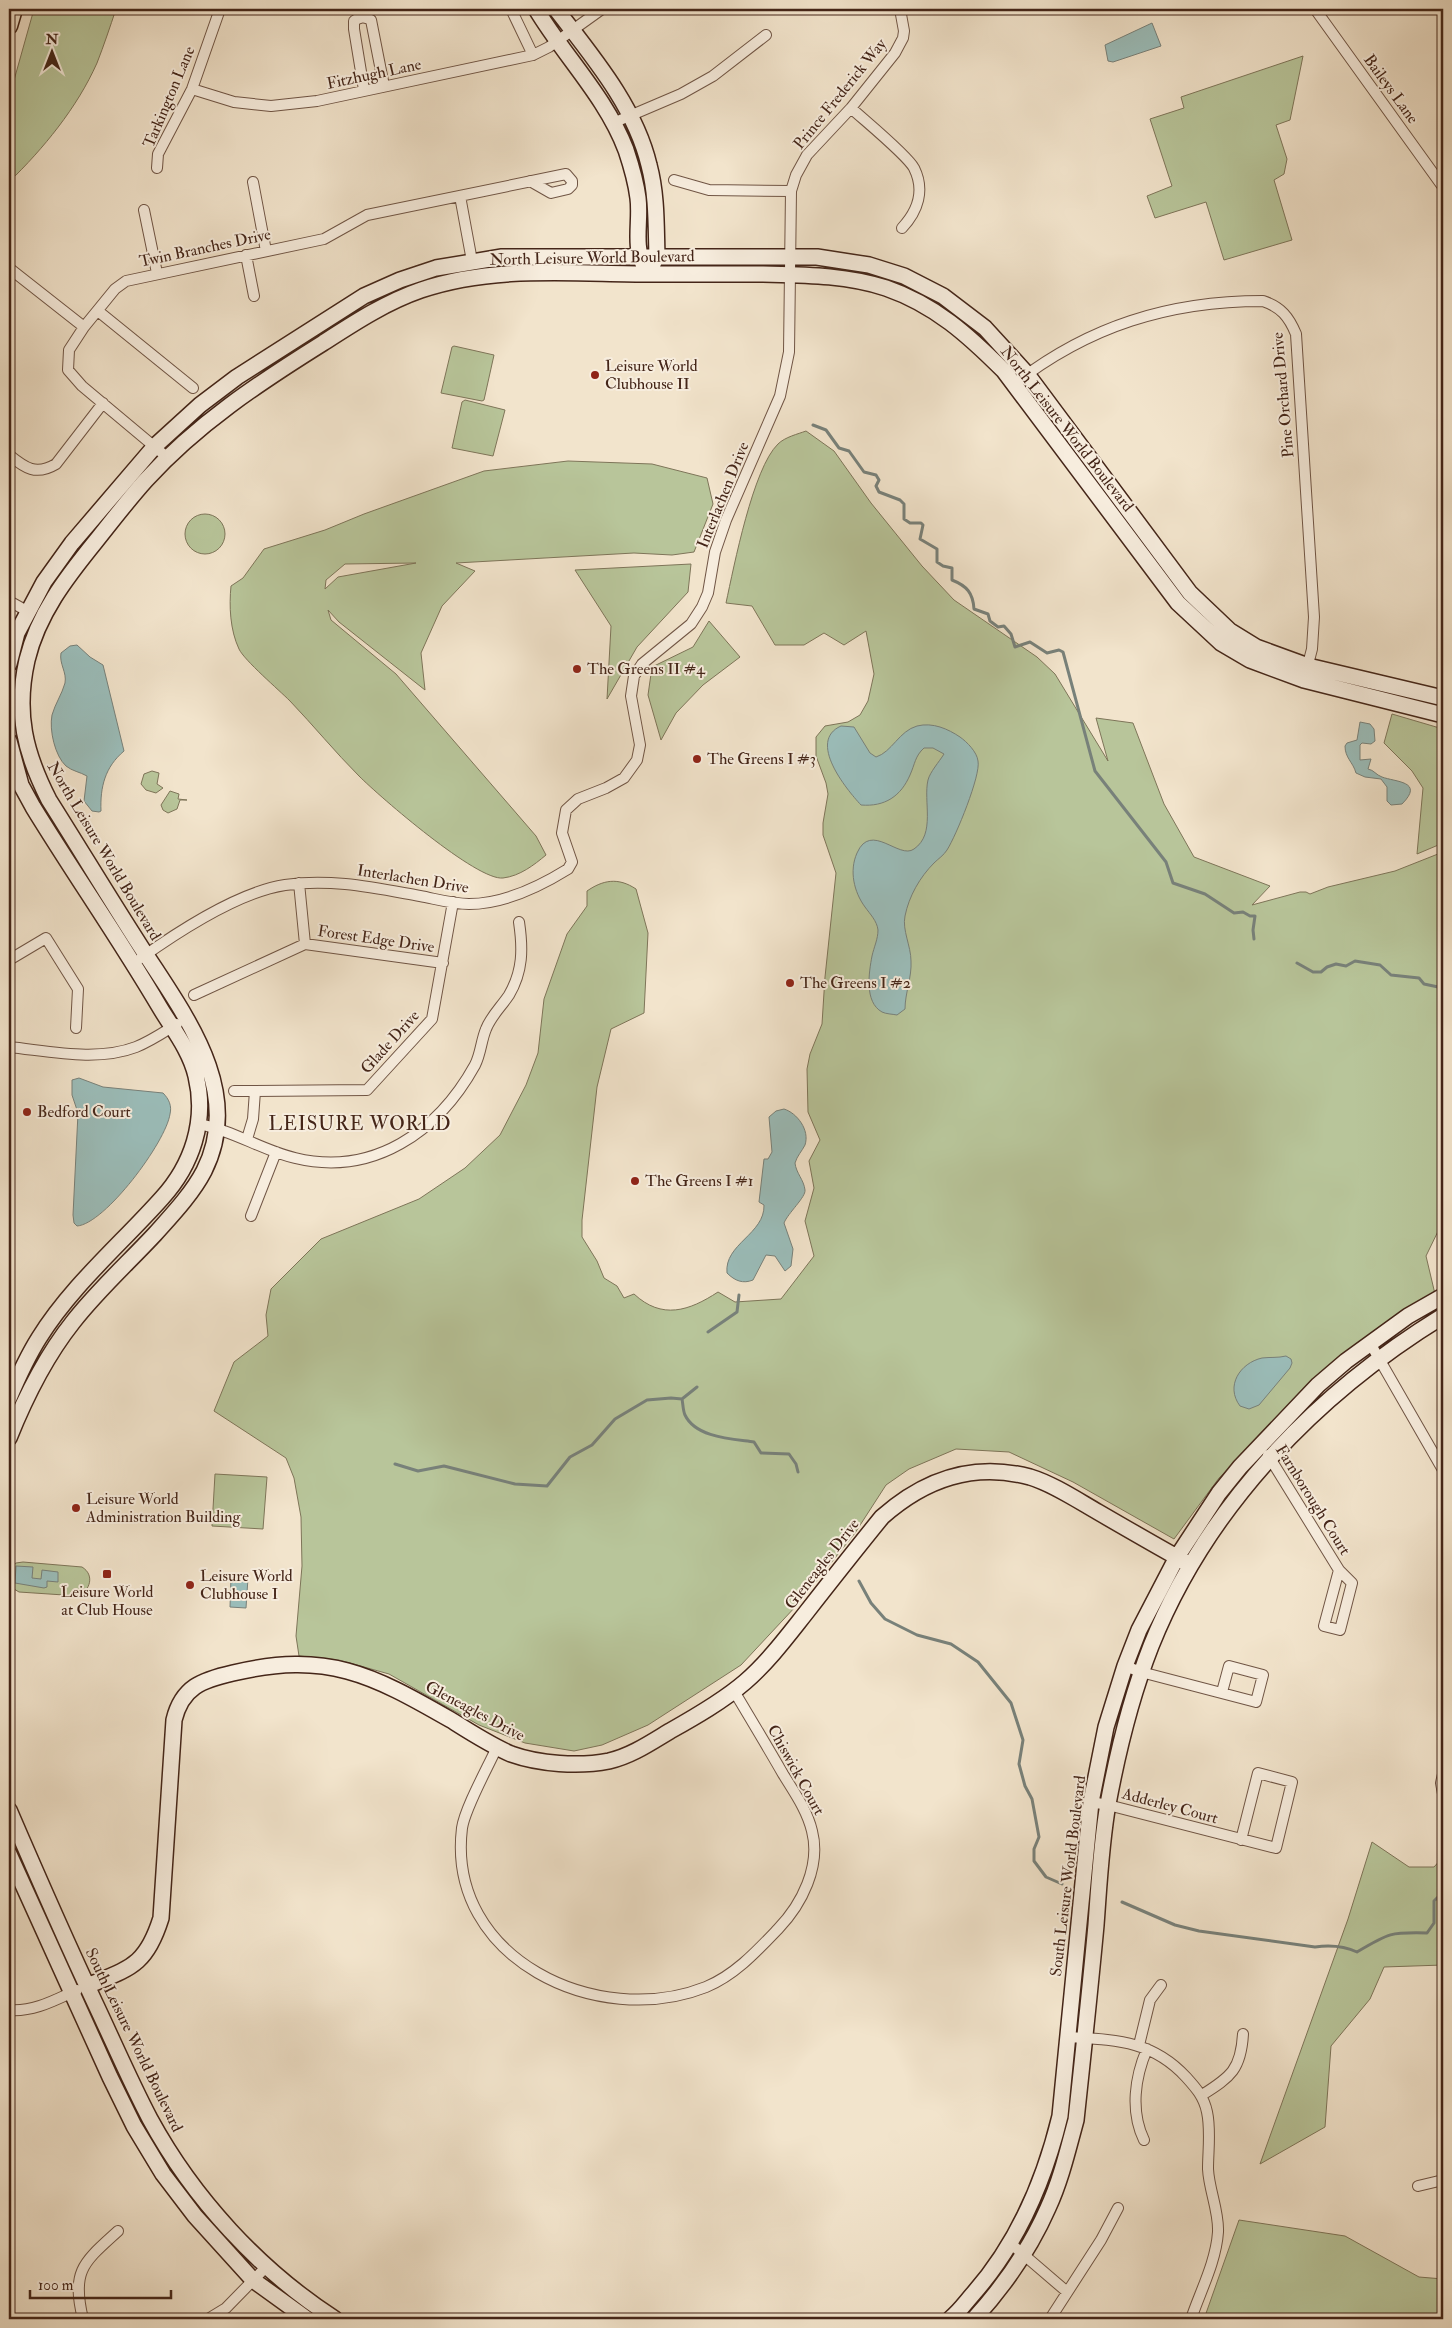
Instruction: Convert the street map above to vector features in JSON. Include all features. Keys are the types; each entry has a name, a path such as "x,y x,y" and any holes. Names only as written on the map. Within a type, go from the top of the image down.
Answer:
{"main road":[{"path":"9,26 14,9"}],"street":[{"name":"Tarkington Lane","path":"157,168 158,154 192,89 220,9"},
{"path":"511,9 532,55"},
{"path":"536,9 613,123 626,150 638,199 639,257 648,274"},
{"path":"556,9 631,115 643,146 652,182 656,256 648,274"},
{"path":"558,40 602,9"},
{"name":"Prince Frederick Way","path":"791,257 792,190 796,175 807,156 851,108 895,53 903,38 903,18 900,9"},
{"name":"Baileys Lane","path":"1315,9 1443,187"},
{"path":"364,90 354,29 354,22 359,17 366,17 370,20 384,86"},
{"path":"613,123 681,94 713,76 766,35"},
{"name":"Fitzhugh Lane","path":"192,89 234,102 271,106 318,101 532,55 558,40"},
{"path":"851,108 913,166 919,180 919,201 913,216 902,228"},
{"path":"674,180 709,190 792,190"},
{"name":"Twin Branches Drive","path":"168,458 82,386 68,370 69,350 84,327 114,289 126,281 157,273 324,239 367,215 530,181"},
{"path":"253,182 266,251"},
{"path":"460,196 472,261"},
{"path":"144,210 157,273"},
{"path":"246,256 254,296"},
{"name":"North Leisure World Boulevard","path":"9,664 17,633 27,611 72,543 155,446 200,405 237,377 364,296 400,280 436,268 502,257 817,257 869,265 924,284 952,301 985,328 1027,374 1194,598 1230,631 1306,673 1443,714"},
{"name":"Interlachen Drive","path":"140,959 225,906 257,892 300,883 354,884 453,902 478,903 506,898 532,888 568,869 572,862 562,833 566,810 578,799 606,788 624,778 637,760 640,745 631,696 634,676 642,664 691,624 708,593 715,552 726,520 773,412 785,379 789,352 791,257"},
{"path":"9,268 84,327"},
{"name":"North Leisure World Boulevard","path":"9,1398 21,1370 55,1315 82,1282 163,1197 180,1175 189,1158 199,1124 200,1109 196,1076 182,1044 140,959 49,800 34,769 25,738 23,693 27,660 55,594 69,574 145,481 210,420 286,366 372,312 421,290 462,280 505,274 826,276 883,287 915,300 943,316 975,342 1004,371 1178,603 1221,643 1242,656 1275,671 1306,673 1443,698"},
{"name":"Pine Orchard Drive","path":"1013,385 1056,354 1084,339 1147,316 1185,306 1263,301 1273,304 1286,314 1296,334 1314,617 1306,673"},
{"path":"98,311 193,388"},
{"path":"9,455 19,463 36,471 49,468 56,464 103,403"},
{"path":"9,601 27,611"},
{"name":"North Leisure World Boulevard","path":"9,741 21,785 33,808 140,959 186,1018 199,1038 211,1072 216,1097 216,1127 207,1164 198,1182 156,1232 72,1323 38,1376 9,1438"},
{"name":"Forest Edge Drive","path":"300,883 305,944"},
{"name":"Glade Drive","path":"234,1091 367,1090 432,1019 453,902"},
{"path":"199,1124 216,1127 293,1158 324,1163 367,1157 392,1149 407,1141 440,1115 474,1065 492,1017 509,994 518,976 522,955 519,922"},
{"path":"9,960 46,938 78,990 76,1028"},
{"name":"Forest Edge Drive","path":"194,995 305,944 443,963"},
{"path":"9,1047 82,1054 109,1054 135,1047 186,1018"},
{"path":"247,1139 252,1119 255,1091"},
{"path":"251,1216 276,1152"},
{"name":"South Leisure World Boulevard","path":"950,2319 984,2281 1010,2243 1032,2202 1050,2158 1060,2116 1091,1802 1106,1727 1125,1666 1139,1630 1177,1557 1219,1493 1260,1445 1318,1385 1346,1361 1408,1316 1443,1296"},
{"name":"South Leisure World Boulevard","path":"974,2319 998,2293 1024,2254 1048,2208 1076,2120 1108,1805 1124,1729 1152,1643 1191,1565 1231,1506 1270,1458 1330,1397 1379,1358 1443,1316"},
{"path":"1370,1343 1443,1470"},
{"name":"Farnborough Court","path":"1260,1445 1270,1458 1339,1570 1352,1584 1340,1630 1324,1626 1339,1570"},
{"name":"Gleneagles Drive","path":"9,2010 19,2011 39,2007 124,1971 148,1951 161,1918 174,1720 178,1704 187,1692 198,1684 218,1676 266,1666 303,1665 339,1668 359,1673 394,1687 512,1754 544,1761 581,1764 608,1761 640,1749 734,1691 771,1657 882,1517 900,1501 938,1480 967,1473 1002,1472 1032,1478 1063,1493 1191,1565"},
{"path":"1125,1666 1141,1672 1222,1692"},
{"name":"Chiswick Court","path":"497,1747 462,1826 463,1869 477,1916 499,1942 523,1963 544,1976 576,1991 614,2000 641,2001 672,1997 707,1986 734,1971 757,1952 784,1923 802,1898 811,1870 814,1854 812,1832 804,1809 734,1691"},
{"name":"Adderley Court","path":"1091,1802 1108,1805 1241,1840 1276,1848 1292,1782 1258,1773 1241,1840"},
{"path":"1443,1774 1441,1783 1443,1794"},
{"name":"South Leisure World Boulevard","path":"9,1810 150,2119 178,2164 207,2204 267,2266 296,2292 335,2319"},
{"path":"26,1850 9,1856 130,2119 163,2174 194,2216 253,2280 307,2319"},
{"path":"1144,2140 1138,2126 1135,2105 1150,2000 1161,1985"},
{"path":"1202,2095 1219,2085 1234,2070 1242,2055 1243,2034"},
{"path":"1068,2037 1124,2041 1143,2047 1162,2056 1178,2068 1202,2095 1208,2114 1208,2172 1217,2212 1218,2232 1216,2248 1191,2319"},
{"path":"1418,2186 1439,2181 1443,2182"},
{"path":"1050,2319 1066,2291 1101,2240 1118,2208"},
{"path":"83,2319 78,2300 80,2277 86,2260 118,2230"},
{"path":"1010,2243 1066,2291"},
{"path":"208,2319 226,2308 267,2266"}],"green space":[{"path":"34,9 116,9 97,63 80,96 47,142 9,182 9,98"},
{"path":"1303,56 1290,120 1276,125 1287,159 1284,174 1274,180 1292,240 1224,260 1206,202 1155,218 1147,196 1172,186 1150,119 1184,108 1181,97"},
{"path":"452,347 494,355 484,400 441,393"},
{"path":"465,400 505,410 493,456 452,448 462,402"},
{"path":"806,431 834,451 871,503 922,566 954,600 1037,657 1055,674 1108,761 1096,718 1133,723 1164,804 1194,857 1270,886 1252,905 1300,892 1310,894 1328,887 1395,871 1443,852 1443,1221 1426,1256 1435,1294 1273,1423 1219,1478 1174,1539 1073,1482 1009,1452 956,1449 909,1469 886,1485 855,1533 797,1605 741,1665 648,1725 602,1745 574,1751 525,1743 479,1725 389,1674 339,1660 299,1656 296,1636 302,1566 301,1517 294,1478 286,1458 214,1411 234,1362 268,1336 266,1315 271,1289 321,1239 419,1199 465,1168 500,1135 526,1085 538,1053 544,999 567,934 587,906 587,891 605,882 617,881 636,889 648,933 644,1013 611,1029 597,1087 582,1220 582,1237 597,1261 604,1278 617,1286 624,1298 634,1294 644,1302 665,1310 686,1308 718,1292 735,1302 781,1299 814,1256 805,1221 814,1188 809,1161 820,1140 808,1112 807,1069 810,1054 822,1024 836,873 823,835 828,794 816,756 816,737 825,726 848,722 860,715 868,701 874,674 866,631 844,645 824,633 804,645 775,645 752,606 726,603 746,519 760,474 769,456 778,444"},
{"path":"568,461 652,464 707,478 713,504 694,552 672,555 634,553 456,563 475,571 442,606 421,653 425,690 339,622 328,610 331,620 396,674 536,836 546,855 521,872 503,878 490,875 452,853 407,818 359,776 290,701 242,654 236,642 230,610 231,586 243,578 264,549 325,530 484,471","holes":["416,563 338,577 325,589 326,580 345,564"]},
{"path":"205,514 219,520 225,534 219,548 205,554 191,548 185,534 191,520"},
{"path":"691,564 688,592 637,647 607,699 611,626 575,570"},
{"path":"709,621 740,657 703,685 676,713 661,740 648,695 652,667 693,647"},
{"path":"1392,714 1443,729 1443,843 1417,854 1423,788 1412,771 1384,743"},
{"path":"152,771 159,773 157,784 163,788 156,793 146,790 141,784 144,774"},
{"path":"170,791 179,794 178,799 187,800 180,800 177,809 168,813 163,810 161,805"},
{"path":"215,1474 267,1477 263,1529 212,1526"},
{"path":"16,1563 82,1567 89,1574 90,1582 86,1590 79,1596 19,1592 9,1586 9,1568"},
{"path":"1372,1842 1409,1867 1434,1867 1443,1857 1443,1965 1384,1967 1370,1999 1331,2046 1325,2127 1260,2164 1348,1919"},
{"path":"1239,2220 1345,2236 1419,2277 1443,2279 1443,2319 1204,2319"}],"water":[{"path":"1152,23 1161,46 1113,62 1108,61 1105,45"},
{"path":"77,645 90,657 103,665 124,751 112,764 105,778 101,794 101,811 99,812 92,811 84,801 87,776 68,768 62,762 52,735 52,715 65,683 61,653 70,646"},
{"path":"1360,722 1370,724 1374,729 1375,741 1371,744 1362,743 1360,745 1360,760 1371,759 1368,769 1380,776 1406,784 1409,787 1408,796 1402,804 1391,805 1387,801 1387,787 1381,779 1365,777 1356,773 1345,750 1345,746 1347,743 1357,740"},
{"path":"929,725 940,727 966,742 974,751 978,761 972,792 951,843 946,852 929,868 920,881 912,894 907,909 904,921 911,955 911,967 905,1009 897,1015 882,1012 872,1001 869,986 870,970 878,930 875,921 858,895 853,867 857,853 863,844 870,840 908,851 921,843 927,826 928,780 944,754 933,748 924,748 917,757 902,789 897,794 885,802 861,805 839,777 828,753 828,742 831,733 841,726 854,727 870,753 876,757 887,751 905,732 917,726"},
{"path":"79,1078 103,1087 163,1093 171,1108 166,1127 158,1143 133,1180 103,1212 89,1222 77,1226 74,1223 73,1215 78,1113 72,1095 72,1080"},
{"path":"784,1109 798,1118 806,1134 805,1145 795,1163 805,1193 784,1223 793,1249 791,1266 785,1271 775,1256 766,1255 753,1280 739,1281 727,1273 728,1263 732,1254 752,1232 763,1215 764,1205 759,1202 764,1159 768,1159 772,1152 769,1117 776,1111"},
{"path":"1286,1356 1291,1359 1290,1368 1259,1405 1249,1409 1240,1406 1234,1391 1237,1376 1241,1370 1262,1358"},
{"path":"16,1566 33,1567 32,1578 41,1579 42,1570 58,1572 58,1582 47,1581 47,1587 44,1588 15,1583"},
{"path":"231,1577 248,1578 246,1608 230,1607"}],"waterway":[{"path":"813,425 826,430 839,448 849,451 864,472 876,475 879,480 876,486 879,492 900,500 904,504 904,519 910,523 921,523 923,525 920,539 937,549 937,562 952,568 952,580 962,585 971,594 974,609 988,614 990,621 998,627 1004,626 1011,634 1015,647 1030,642 1047,653 1059,650 1063,652 1095,771 1166,862 1173,883 1205,894 1234,913 1243,912 1250,916 1255,916 1254,939"},
{"path":"1297,963 1313,972 1321,972 1327,967 1336,964 1346,966 1355,961 1380,965 1391,975 1419,978 1424,984 1443,988"},
{"path":"708,1332 737,1312 739,1295"},
{"path":"682,1399 697,1387"},
{"path":"395,1464 418,1471 444,1466 515,1484 547,1486 570,1457 592,1445 615,1419 647,1400 671,1398 682,1399 685,1415 697,1429 716,1436 754,1442 761,1453 789,1454 796,1464 798,1472"},
{"path":"859,1581 871,1603 885,1619 917,1635 951,1644 978,1662 1011,1703 1023,1740 1019,1764 1025,1786 1032,1799 1039,1837 1034,1849 1034,1861 1046,1877 1062,1884"},
{"path":"1122,1902 1175,1925 1199,1931 1315,1947 1337,1946 1357,1952 1390,1935 1427,1933 1434,1923 1434,1901 1443,1892"}],"place":[{"name":"Leisure World Clubhouse II","path":"595,375"},
{"name":"The Greens II #4","path":"577,669"},
{"name":"The Greens I #3","path":"697,759"},
{"name":"The Greens I #2","path":"790,983"},
{"name":"Bedford Court","path":"27,1112"},
{"name":"The Greens I #1","path":"635,1181"},
{"name":"Leisure World Administration Building","path":"76,1508"},
{"name":"Leisure World at Club House","path":"107,1574"},
{"name":"Leisure World Clubhouse I","path":"190,1585"}],"district":[{"name":"LEISURE WORLD","path":"360,1124"}]}
